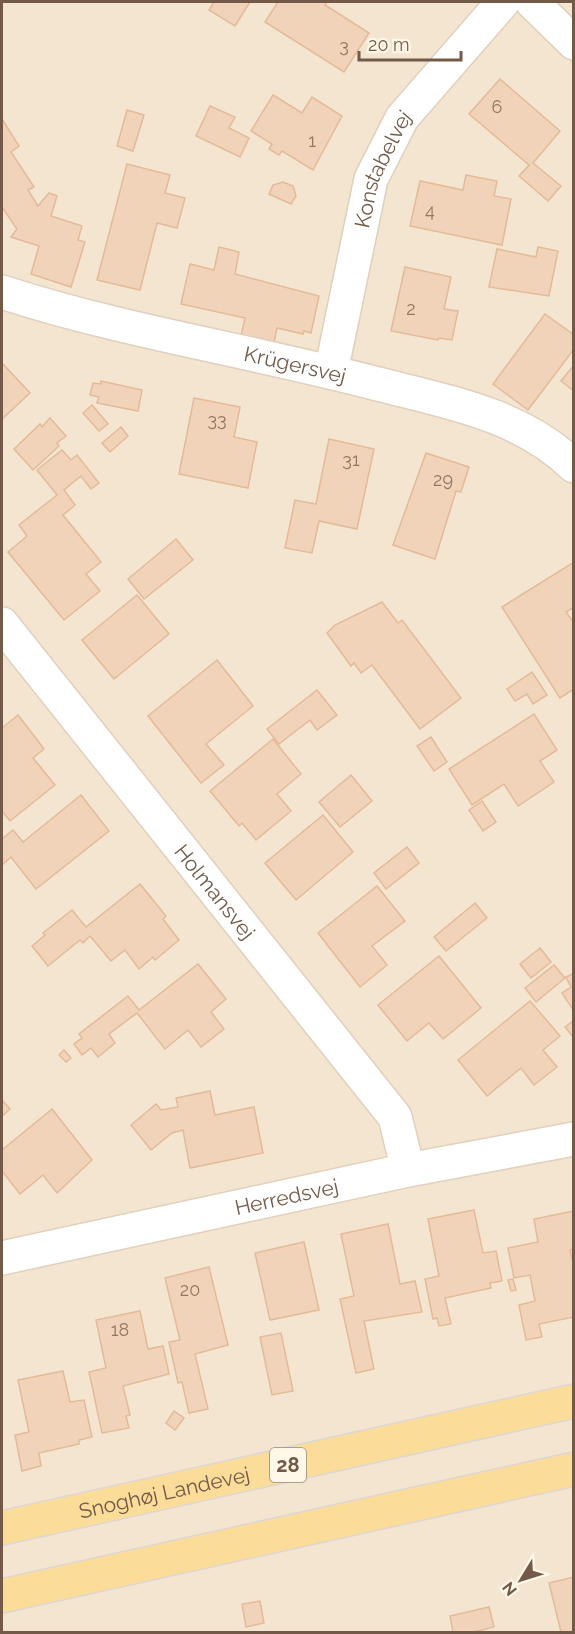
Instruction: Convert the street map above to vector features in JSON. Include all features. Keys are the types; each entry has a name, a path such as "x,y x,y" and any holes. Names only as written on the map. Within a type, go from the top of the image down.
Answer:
{"main road":[{"name":"Snoghøj Landevej","path":"2,1528 573,1401"},
{"path":"2,1596 573,1469"}],"street":[{"name":"Konstabelvej","path":"331,372 371,179 402,118 503,2"},
{"path":"532,2 573,43"},
{"name":"Krügersvej","path":"2,292 66,313 331,372 489,413 552,444 573,466"},
{"name":"Holmansvej","path":"2,624 395,1117 408,1170"},
{"name":"Herredsvej","path":"2,1258 408,1170 573,1139"}],"shaded area":[{"path":"2,2 573,2 573,1632 2,1632"}],"building":[{"path":"214,2 250,2 235,26 209,10"},
{"path":"278,2 327,2 325,5 369,33 344,72 265,22"},
{"path":"500,79 560,131 533,163 561,186 548,201 519,176 529,165 469,114"},
{"path":"273,95 302,113 312,97 342,116 313,170 282,151 279,155 269,149 272,144 251,131"},
{"path":"210,106 235,117 229,128 249,138 240,157 196,136"},
{"path":"127,110 144,115 133,151 117,146"},
{"path":"2,119 19,146 11,152 34,187 28,190 38,206 49,193 57,196 51,216 82,226 78,240 85,242 71,287 31,274 39,246 11,237 17,229 2,207"},
{"path":"127,164 170,175 165,193 185,198 177,228 157,223 140,290 97,280"},
{"path":"466,175 497,181 494,196 511,199 502,245 410,226 420,181 463,190"},
{"path":"283,182 293,186 296,196 291,204 269,194 273,185"},
{"path":"219,247 239,252 235,274 319,296 311,333 304,331 303,334 277,328 273,347 240,340 245,318 181,304 190,264 214,270"},
{"path":"538,247 558,251 549,296 489,287 497,249 536,257"},
{"path":"405,267 451,277 444,309 458,311 452,340 439,338 438,340 391,331"},
{"path":"545,314 574,335 574,349 528,410 493,384"},
{"path":"2,363 30,393 2,419"},
{"path":"574,365 574,391 561,381"},
{"path":"101,381 142,390 138,411 97,403 99,397 90,395 93,383 101,384"},
{"path":"194,398 240,407 234,437 257,442 248,488 179,474"},
{"path":"92,405 108,424 99,431 83,413"},
{"path":"50,418 66,436 57,443 59,446 33,470 14,449 40,424 42,427"},
{"path":"121,427 128,436 110,452 102,443"},
{"path":"329,439 374,449 357,529 319,521 312,553 285,548 295,500 316,504"},
{"path":"62,450 71,460 77,455 99,483 91,489 81,476 64,490 75,505 63,515 101,562 86,574 100,591 64,620 8,552 27,536 19,525 57,495 37,470"},
{"path":"426,453 469,467 461,492 456,491 435,559 393,545"},
{"path":"176,539 193,560 144,599 128,579"},
{"path":"574,562 574,607 566,612 574,623 574,689 560,698 502,607"},
{"path":"137,595 169,634 114,679 82,640"},
{"path":"382,602 398,623 402,620 461,698 420,729 372,665 361,673 354,663 351,666 327,633 335,625"},
{"path":"217,660 253,706 206,744 224,765 201,783 148,716"},
{"path":"532,672 547,695 533,704 527,694 515,701 507,689"},
{"path":"317,690 337,715 317,730 310,720 279,744 267,729"},
{"path":"534,714 557,750 540,761 554,782 518,806 504,784 472,805 449,769"},
{"path":"18,715 44,749 33,758 55,785 10,821 2,811 2,728"},
{"path":"431,737 447,762 434,771 417,746"},
{"path":"273,739 301,774 277,794 291,811 256,840 242,823 239,826 210,791"},
{"path":"351,775 372,801 340,827 319,802"},
{"path":"81,795 109,831 36,889 11,857 2,865 2,839 13,830 23,842"},
{"path":"482,801 496,822 483,831 469,810"},
{"path":"323,815 353,852 296,900 265,863"},
{"path":"407,847 419,863 386,889 374,873"},
{"path":"140,884 166,916 163,919 179,940 155,960 153,957 139,969 125,950 111,961 90,936 83,943 80,940 48,966 32,946 45,935 43,933 72,910 86,927"},
{"path":"377,886 405,921 372,946 387,965 360,987 318,933"},
{"path":"475,903 487,918 446,951 434,937"},
{"path":"540,948 551,962 531,978 520,964"},
{"path":"439,956 481,1008 443,1039 429,1023 407,1041 378,1005"},
{"path":"198,964 226,999 211,1012 224,1029 201,1047 188,1030 165,1049 137,1013 109,1034 115,1043 98,1057 91,1048 82,1055 74,1044 82,1038 79,1034 128,996 139,1010"},
{"path":"554,965 565,978 536,1002 525,988"},
{"path":"574,973 574,1011 562,993 571,987 566,977"},
{"path":"530,1001 560,1036 543,1050 557,1067 534,1085 521,1068 487,1096 458,1060"},
{"path":"574,1020 574,1038 565,1027"},
{"path":"64,1050 71,1058 66,1062 59,1055"},
{"path":"210,1091 215,1115 254,1107 263,1153 190,1168 183,1130 172,1133 151,1150 131,1125 156,1104 161,1110 178,1107 176,1098"},
{"path":"2,1100 10,1109 2,1116"},
{"path":"52,1109 92,1160 57,1193 43,1175 20,1194 2,1171 2,1150"},
{"path":"474,1210 483,1253 496,1251 502,1281 490,1283 491,1288 445,1298 451,1324 439,1326 437,1318 433,1319 425,1279 439,1276 428,1219"},
{"path":"574,1211 574,1249 570,1250 574,1266 574,1317 539,1324 542,1337 526,1340 519,1305 535,1301 530,1275 514,1278 508,1248 538,1242 534,1219"},
{"path":"388,1224 400,1284 415,1281 422,1312 364,1321 374,1369 356,1373 340,1299 354,1296 341,1234"},
{"path":"304,1242 319,1310 270,1320 255,1253"},
{"path":"209,1267 228,1345 195,1354 208,1409 189,1413 182,1382 178,1383 169,1342 180,1340 165,1278"},
{"path":"513,1279 516,1290 511,1291 508,1280"},
{"path":"140,1311 148,1349 163,1346 169,1374 123,1386 130,1415 126,1416 129,1428 102,1433 89,1372 106,1368 96,1320"},
{"path":"281,1333 293,1391 272,1395 260,1337"},
{"path":"63,1371 70,1402 84,1400 92,1437 79,1440 79,1444 39,1453 41,1466 22,1471 15,1435 29,1432 18,1380"},
{"path":"174,1411 184,1418 175,1430 166,1423"},
{"path":"574,1577 574,1632 561,1632 549,1583"},
{"path":"260,1601 264,1623 246,1627 242,1604"},
{"path":"489,1607 494,1627 474,1632 453,1632 450,1616"}]}
